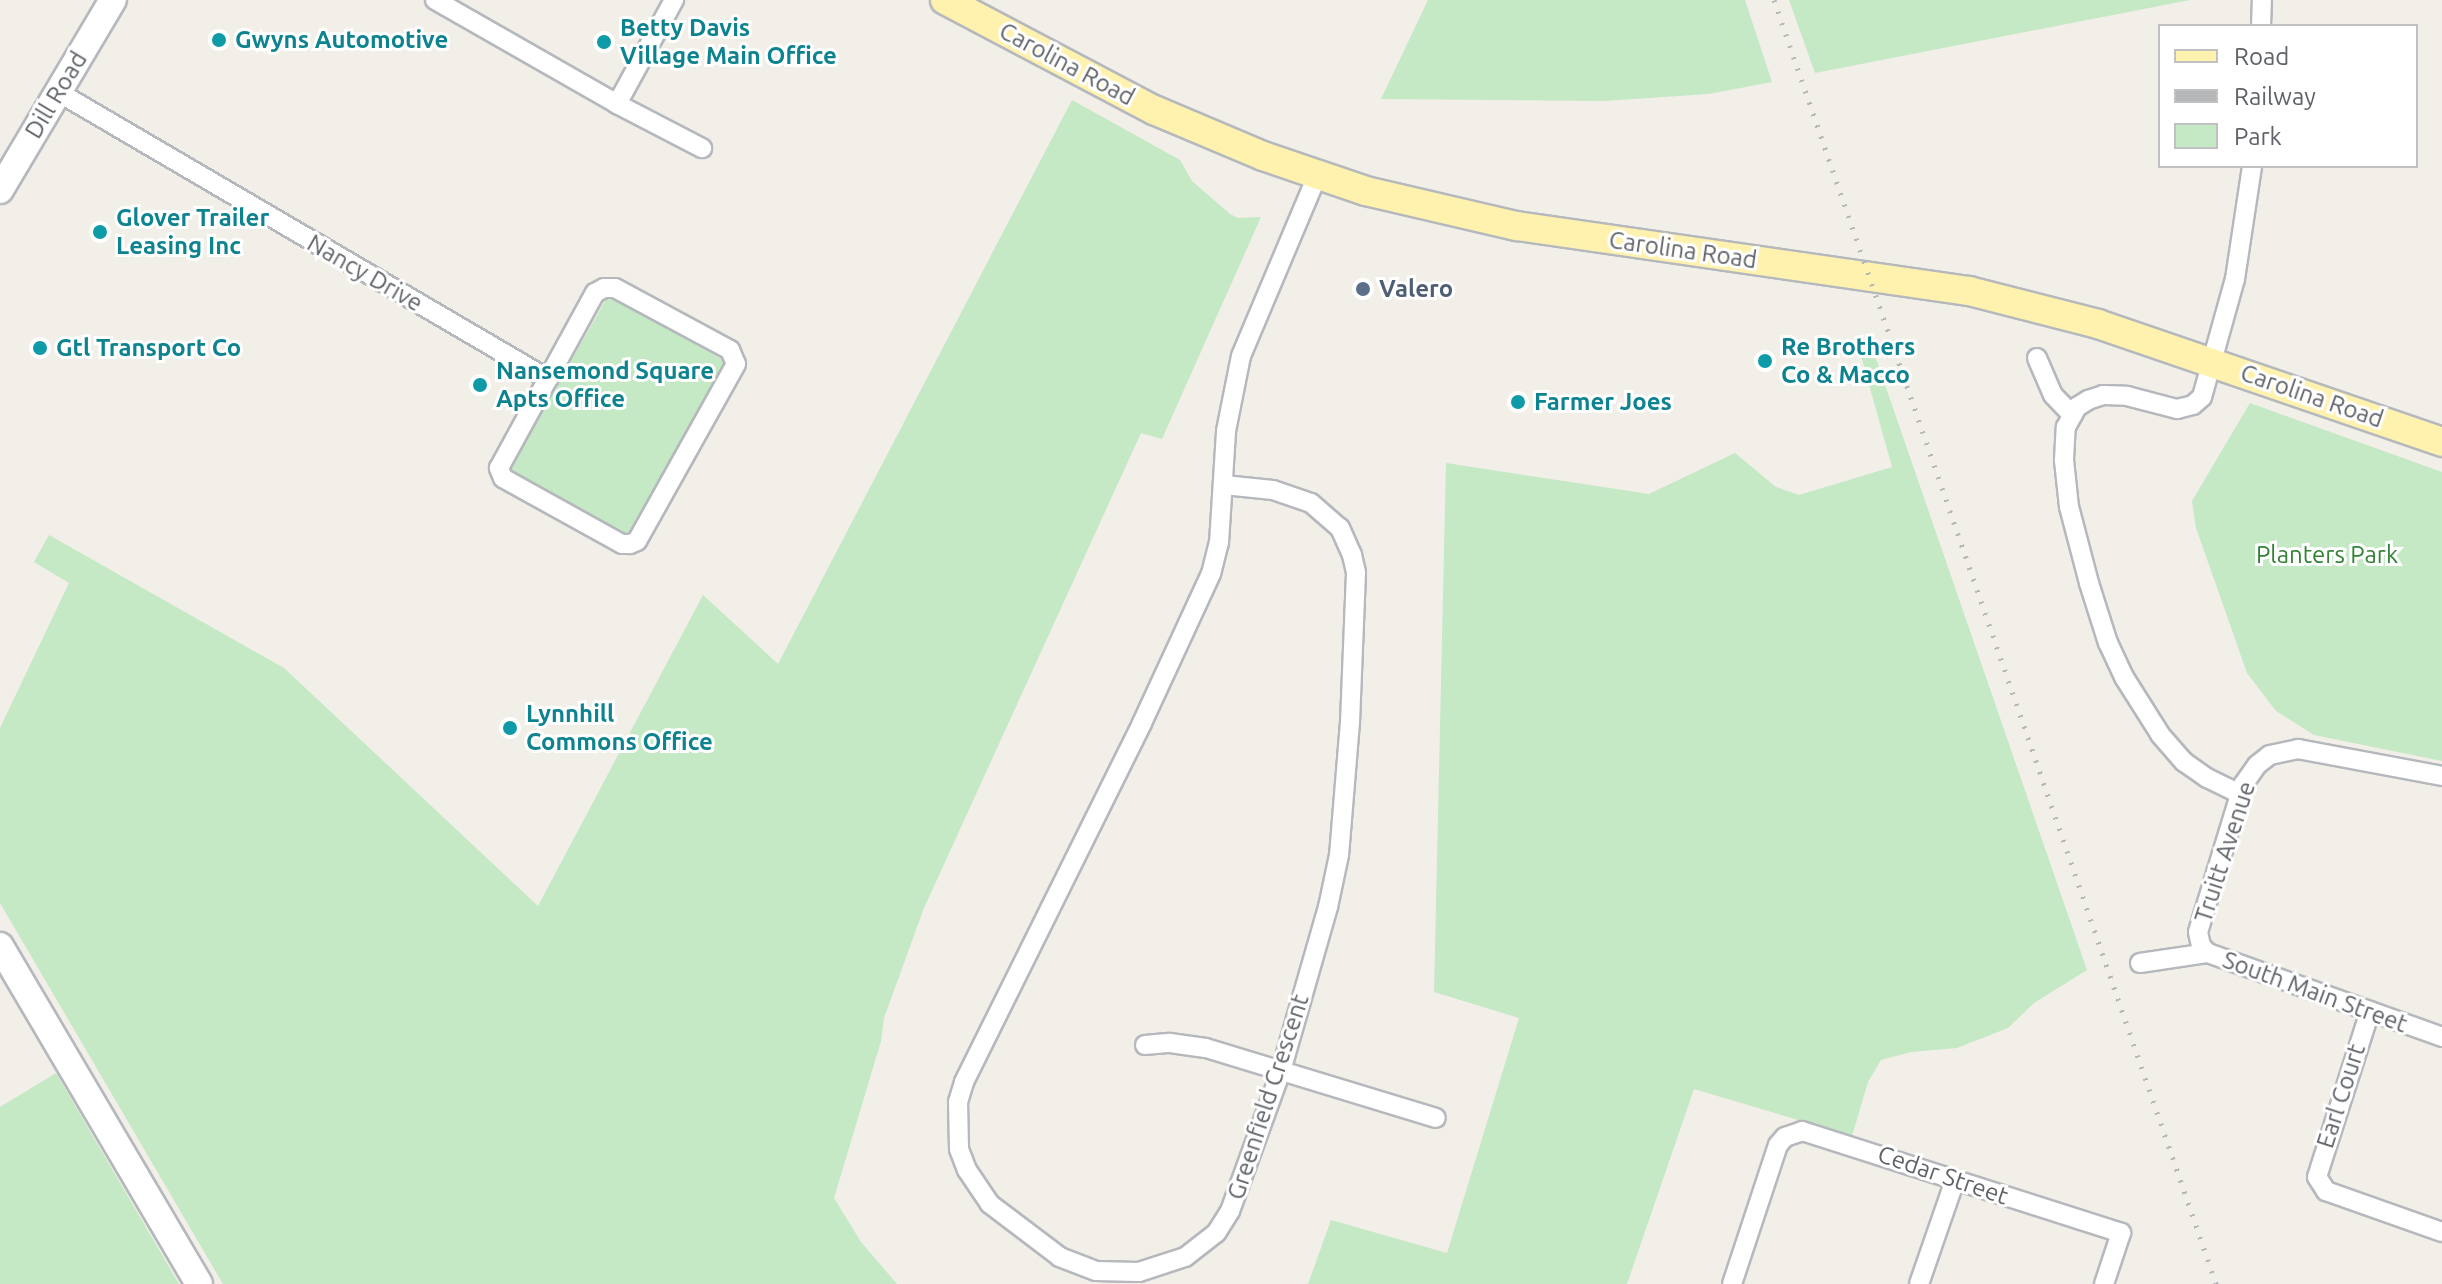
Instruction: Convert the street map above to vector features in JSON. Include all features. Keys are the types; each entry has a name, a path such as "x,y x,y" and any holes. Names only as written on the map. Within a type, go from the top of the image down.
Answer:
{"main road":[{"name":"Carolina Road","path":"945,0 1154,110 1317,176 1442,211 1517,226 1946,286 2098,324 2442,442"}],"street":[{"name":"Dill Road","path":"0,190 113,0"},
{"path":"435,0 617,104 702,148"},
{"path":"617,104 674,0"},
{"path":"2261,24 2262,0"},
{"name":"Nancy Drive","path":"58,92 548,379"},
{"path":"2240,794 2207,778 2184,762 2139,703 2108,643 2069,507 2064,460 2066,427 2072,415 2088,400 2103,395 2145,399 2177,409 2189,407 2202,397 2235,279 2252,168"},
{"name":"Greenfield Crescent","path":"1224,485 1273,490 1294,496 1325,512 1347,541 1356,573 1350,722 1339,855 1328,907 1281,1071 1244,1182 1216,1233 1185,1257 1139,1272 1096,1271 1060,1257 990,1204 967,1170 959,1149 958,1102 964,1082 1200,604 1219,543 1226,431 1241,356 1317,176"},
{"path":"604,288 615,288 730,350 736,364 637,541 630,544 622,544 500,474 499,468 548,379 595,293 604,288"},
{"path":"2037,358 2053,395 2072,415"},
{"name":"Truitt Avenue","path":"2208,953 2201,946 2198,932 2240,794 2257,765 2270,755 2298,749 2442,776"},
{"path":"0,946 199,1284"},
{"name":"South Main Street","path":"2140,963 2208,953 2442,1037"},
{"name":"Earl Court","path":"2370,1011 2318,1168 2319,1182 2326,1191 2442,1232"},
{"path":"1145,1045 1196,1046 1436,1118"},
{"name":"Cedar Street","path":"1732,1284 1775,1156 1785,1137 1802,1131 2121,1233 2104,1284"},
{"path":"1919,1284 1955,1180"}],"green space":[{"path":"1428,0 1745,0 1772,82 1709,94 1603,101 1381,99"},
{"path":"1789,0 2190,0 1815,73"},
{"path":"1072,100 1180,160 1192,181 1230,214 1238,218 1261,217 1162,439 1141,433 924,908 884,1018 881,1041 834,1198 861,1242 897,1284 223,1284 0,903 0,728 69,583 34,562 49,535 284,668 538,906 703,595 778,664"},
{"path":"609,294 728,363 628,538 509,470"},
{"path":"1863,338 1873,350 2087,970 2034,1003 2008,1028 1957,1048 1911,1052 1881,1060 1868,1082 1852,1136 1694,1089 1627,1284 1308,1284 1331,1220 1447,1253 1519,1018 1434,992 1446,463 1649,494 1735,453 1776,487 1799,495 1892,467 1858,345"},
{"name":"Planters Park","path":"2250,403 2442,472 2442,761 2314,735 2276,711 2247,673 2196,528 2192,501"},
{"path":"56,1073 179,1284 0,1284 0,1107"}],"railway":[{"path":"1774,0 2216,1284"}],"place":[{"name":"Gwyns Automotive","path":"219,40"},
{"name":"Betty Davis Village Main Office","path":"604,42"},
{"name":"Glover Trailer Leasing Inc","path":"100,232"},
{"name":"Valero","path":"1363,289"},
{"name":"Gtl Transport Co","path":"40,348"},
{"name":"Re Brothers Co & Macco","path":"1765,361"},
{"name":"Nansemond Square Apts Office","path":"480,385"},
{"name":"Farmer Joes","path":"1518,402"},
{"name":"Lynnhill Commons Office","path":"510,728"}]}
